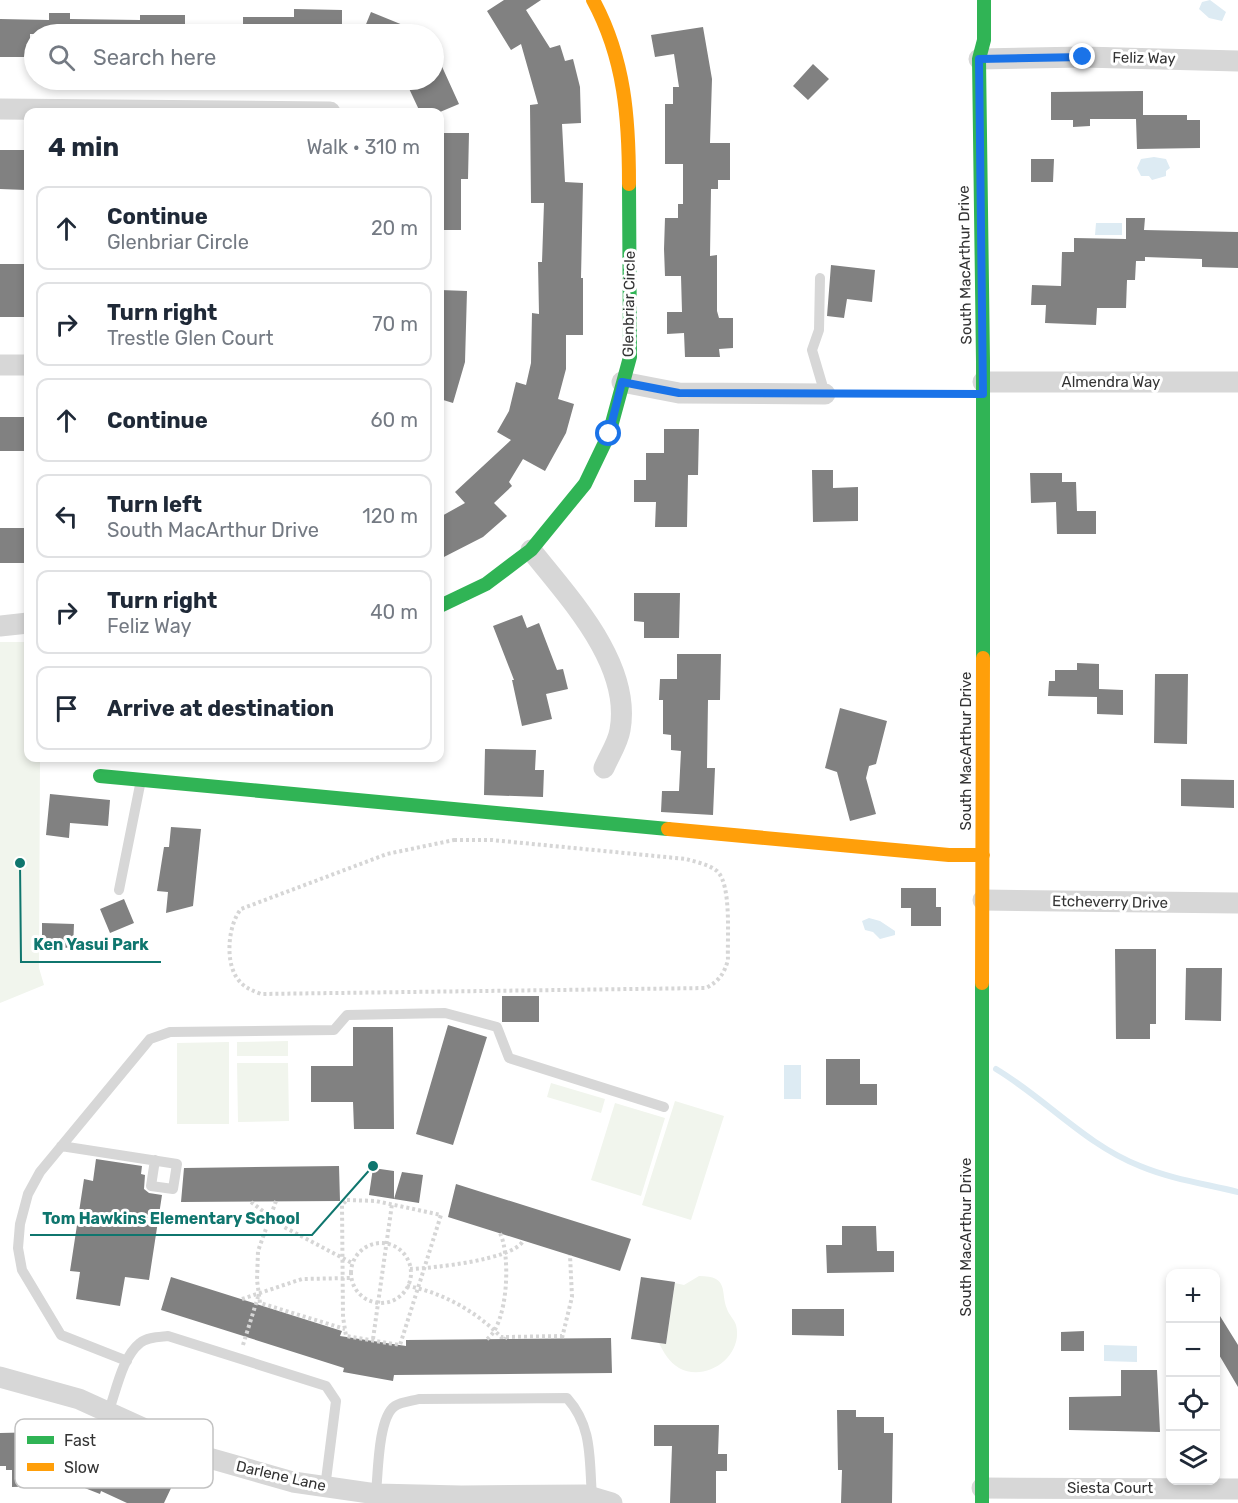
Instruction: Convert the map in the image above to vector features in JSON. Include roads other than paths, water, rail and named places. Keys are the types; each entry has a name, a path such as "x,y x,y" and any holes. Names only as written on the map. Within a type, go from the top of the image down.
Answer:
{"street":[{"name":"Glenbriar Circle","path":"444,604 486,585 531,550 585,484 609,434 630,357 629,124 625,88 616,51 604,19 593,0"},
{"name":"South MacArthur Drive","path":"982,1496 983,388 979,59 984,40 984,0"},
{"name":"Feliz Way","path":"979,59 1083,57 1238,61"},
{"path":"0,109 24,109"},
{"path":"0,365 24,365"},
{"path":"622,382 679,393 825,394"},
{"name":"Almendra Way","path":"983,388 1238,382"},
{"path":"531,550 589,623 611,667 620,695 620,731 604,768"},
{"path":"0,626 24,623"},
{"path":"100,776 949,855 983,855"},
{"name":"Etcheverry Drive","path":"983,900 1238,903"},
{"name":"Darlene Lane","path":"0,1377 79,1399 121,1419"},
{"name":"Darlene Lane","path":"213,1459 293,1482 376,1494 602,1500"},
{"name":"Siesta Court","path":"982,1496 1238,1489"}],"lane":[{"path":"820,278 819,330 812,350 825,394"},
{"path":"119,890 141,780"},
{"path":"127,1361 61,1335 22,1270 18,1240 28,1194 40,1172 150,1039 170,1032 334,1030 347,1015 445,1013 497,1027 509,1058 664,1107"},
{"path":"61,1146 155,1160"},
{"path":"108,1413 127,1361 140,1343 152,1338 168,1336 326,1386 336,1401 326,1488"},
{"path":"376,1494 382,1434 388,1414 396,1405 418,1399 567,1398 580,1413 587,1432 602,1500"}],"waterway":[{"path":"996,1069 1084,1134 1120,1157 1164,1174 1238,1192"}],"place":[{"name":"Ken Yasui Park","path":"20,863"},
{"name":"Tom Hawkins Elementary School","path":"373,1166"}]}
